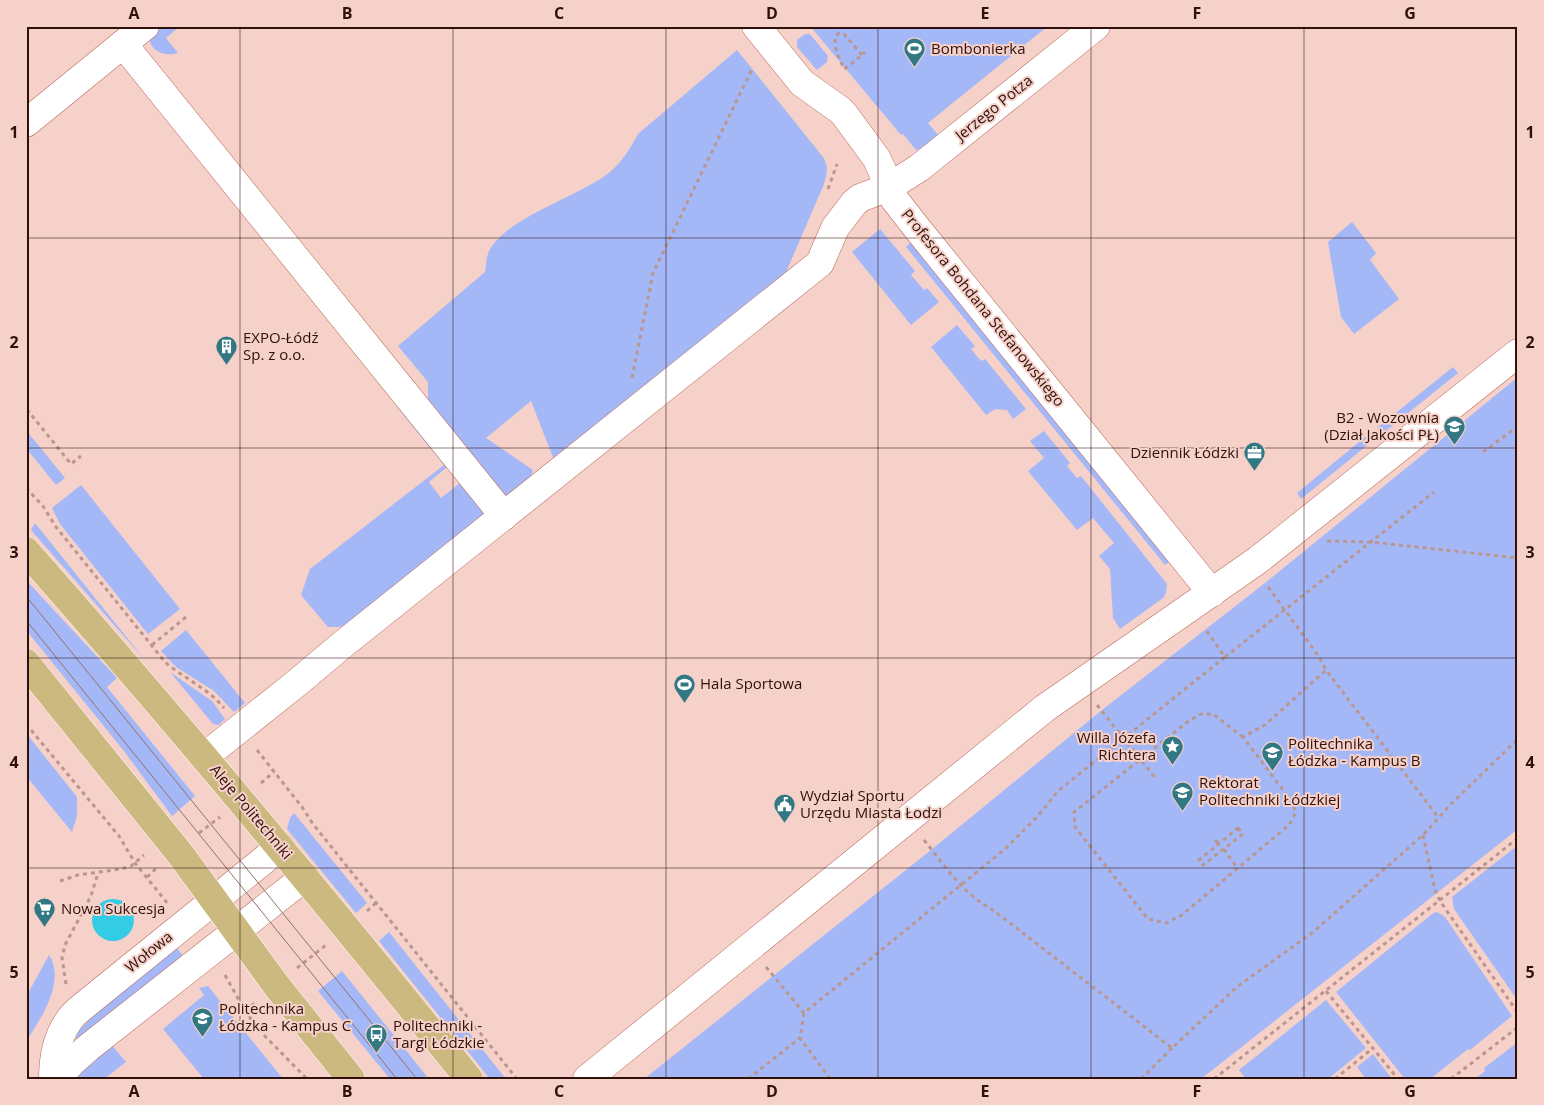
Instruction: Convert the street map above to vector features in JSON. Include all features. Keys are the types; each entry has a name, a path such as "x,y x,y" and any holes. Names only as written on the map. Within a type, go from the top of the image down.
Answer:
{"main road":[{"name":"Aleje Politechniki","path":"26,551 131,669 305,877 469,1079"},
{"path":"26,663 178,851 276,985 351,1079"}],"street":[{"path":"26,124 145,26"},
{"name":"Profesora Bohdana Stefanowskiego","path":"756,26 802,83 844,114 877,159 895,200 1212,593"},
{"name":"Jerzego Potza","path":"619,424 820,263 843,214 860,198 889,187 919,168 1096,26"},
{"path":"123,44 504,516"},
{"path":"587,1079 1038,714 1136,643 1258,560 1518,353"},
{"path":"204,757 619,424"},
{"name":"Wołowa","path":"52,1079 53,1064 60,1038 70,1019 87,1003 280,848"},
{"path":"57,1079 89,1047 305,877"}],"path":[{"path":"837,34 844,34 863,54 844,69 834,39 837,34"},
{"path":"619,424 631,387 653,273 756,62"},
{"path":"26,414 29,412 71,464 82,456"},
{"path":"1483,452 1518,426"},
{"path":"26,488 43,506 56,527 165,662 213,695 302,807 313,824 517,1079"},
{"path":"748,1079 800,1038 804,1014 1023,831 1058,791 1434,492"},
{"path":"1321,540 1372,542 1518,558"},
{"path":"1265,583 1317,654 1326,670 1438,817"},
{"path":"145,650 186,617"},
{"path":"1205,628 1225,657"},
{"path":"1243,737 1265,725 1326,670"},
{"path":"1081,683 1156,779"},
{"path":"1202,714 1213,714 1243,737 1292,802 1296,812 1289,825 1182,915 1166,923 1148,918 1075,827 1074,812 1140,760 1190,720 1202,714"},
{"path":"1141,1079 1238,986 1312,933 1422,835 1518,739"},
{"path":"147,876 274,772"},
{"path":"1238,828 1243,834 1203,865 1199,860 1219,844 1238,828"},
{"path":"1422,835 1435,890 1440,901 1518,1013"},
{"path":"1214,1079 1518,838"},
{"path":"1215,840 1219,844"},
{"path":"1224,849 1238,868"},
{"path":"931,850 977,902 993,910 1172,1048"},
{"path":"60,881 78,875 121,869 131,866 144,856"},
{"path":"67,992 62,958 65,945 90,896 98,872"},
{"path":"245,1011 376,903"},
{"path":"773,975 804,1014"},
{"path":"1326,991 1398,1079"},
{"path":"1451,1079 1518,1027"},
{"path":"800,1038 830,1079"},
{"path":"1335,1079 1373,1048"}],"shaded area":[{"path":"155,26 180,26 166,38 178,53 164,54 153,47 150,36"},
{"name":"Bombonierka","path":"810,26 1048,26 928,123 940,137 921,149 916,150 903,134 901,135"},
{"path":"805,34 810,34 828,56 827,62 817,70 797,47 797,40"},
{"path":"737,50 823,157 827,167 824,184 784,277 554,460 531,401 486,438 533,470 530,479 507,498 428,400 428,382 398,346 485,272 487,257 494,244 506,231 581,190 611,171 630,149 638,134"},
{"path":"1352,222 1376,253 1370,260 1399,299 1354,334 1341,317 1328,242"},
{"path":"880,229 915,271 911,275 924,290 927,288 939,302 911,325 852,252"},
{"path":"911,242 1169,562 1165,565 906,247"},
{"path":"957,325 975,346 971,349 981,361 985,359 1026,409 1013,419 1007,410 995,409 986,415 931,347"},
{"path":"1453,367 1458,373 1382,434 1377,428"},
{"name":"Politechnika Łódzka - Kampus B","path":"1518,377 1518,829 1201,1079 644,1079 931,850 1102,710 1265,583"},
{"path":"401,404 452,463 429,482 441,498 465,479 481,498 484,515 349,623 340,627 328,627 301,595 310,569 444,465 397,407"},
{"path":"26,430 65,478 56,485 26,448"},
{"path":"1044,431 1070,463 1067,466 1077,478 1081,476 1167,584 1166,593 1163,598 1120,629 1113,618 1110,569 1099,556 1114,543 1093,518 1077,530 1028,471 1044,458 1030,441"},
{"path":"1370,433 1375,439 1301,499 1297,493"},
{"path":"81,485 180,609 148,634 60,524 52,508"},
{"path":"35,523 144,659 31,530"},
{"path":"26,580 117,678 107,687 195,796 172,816 124,751 26,630"},
{"path":"186,630 245,703 234,712 214,691 176,667 161,651"},
{"path":"170,672 212,701 225,719 219,725 213,724"},
{"path":"26,733 77,797 77,816 72,832 26,776"},
{"path":"294,813 367,903 356,913 287,829 290,818"},
{"path":"1518,845 1518,1001 1454,909 1452,897"},
{"path":"113,899 128,905 134,920 128,935 113,941 98,935 92,920 98,905"},
{"path":"1436,912 1445,917 1512,1016 1430,1079 1405,1079 1336,992"},
{"path":"389,932 506,1079 490,1079 379,941"},
{"path":"177,948 183,956 77,1040 75,1035 91,1018"},
{"path":"49,955 54,965 53,988 44,1011 26,1041 26,997"},
{"path":"342,971 429,1079 390,1079 318,991"},
{"name":"Politechnika Łódzka - Kampus C","path":"208,986 283,1079 204,1079 163,1029 204,995 199,988"},
{"path":"1326,1000 1366,1048 1328,1079 1246,1079 1239,1070"},
{"path":"1518,1042 1518,1079 1475,1079 1485,1071 1484,1068"},
{"path":"110,1043 126,1062 104,1079 76,1079 84,1065"},
{"path":"1373,1054 1392,1079 1366,1079 1357,1067"}],"tram line":[{"path":"26,596 417,1079"},
{"path":"26,620 397,1079"}],"place":[{"name":"Bombonierka","path":"915,68"},
{"name":"EXPO-Łódź Sp. z o.o.","path":"227,366"},
{"name":"B2 - Wozownia (Dział Jakości PŁ)","path":"1455,446"},
{"name":"Dziennik Łódzki","path":"1255,472"},
{"name":"Hala Sportowa","path":"684,703"},
{"name":"Willa Józefa Richtera","path":"1172,766"},
{"name":"Politechnika Łódzka - Kampus B","path":"1272,772"},
{"name":"Rektorat Politechniki Łódzkiej","path":"1183,811"},
{"name":"Wydział Sportu Urzędu Miasta Łodzi","path":"784,824"},
{"name":"Nowa Sukcesja","path":"45,928"},
{"name":"Politechnika Łódzka - Kampus C","path":"203,1037"},
{"name":"Politechniki - Targi Łódzkie","path":"377,1054"}]}
